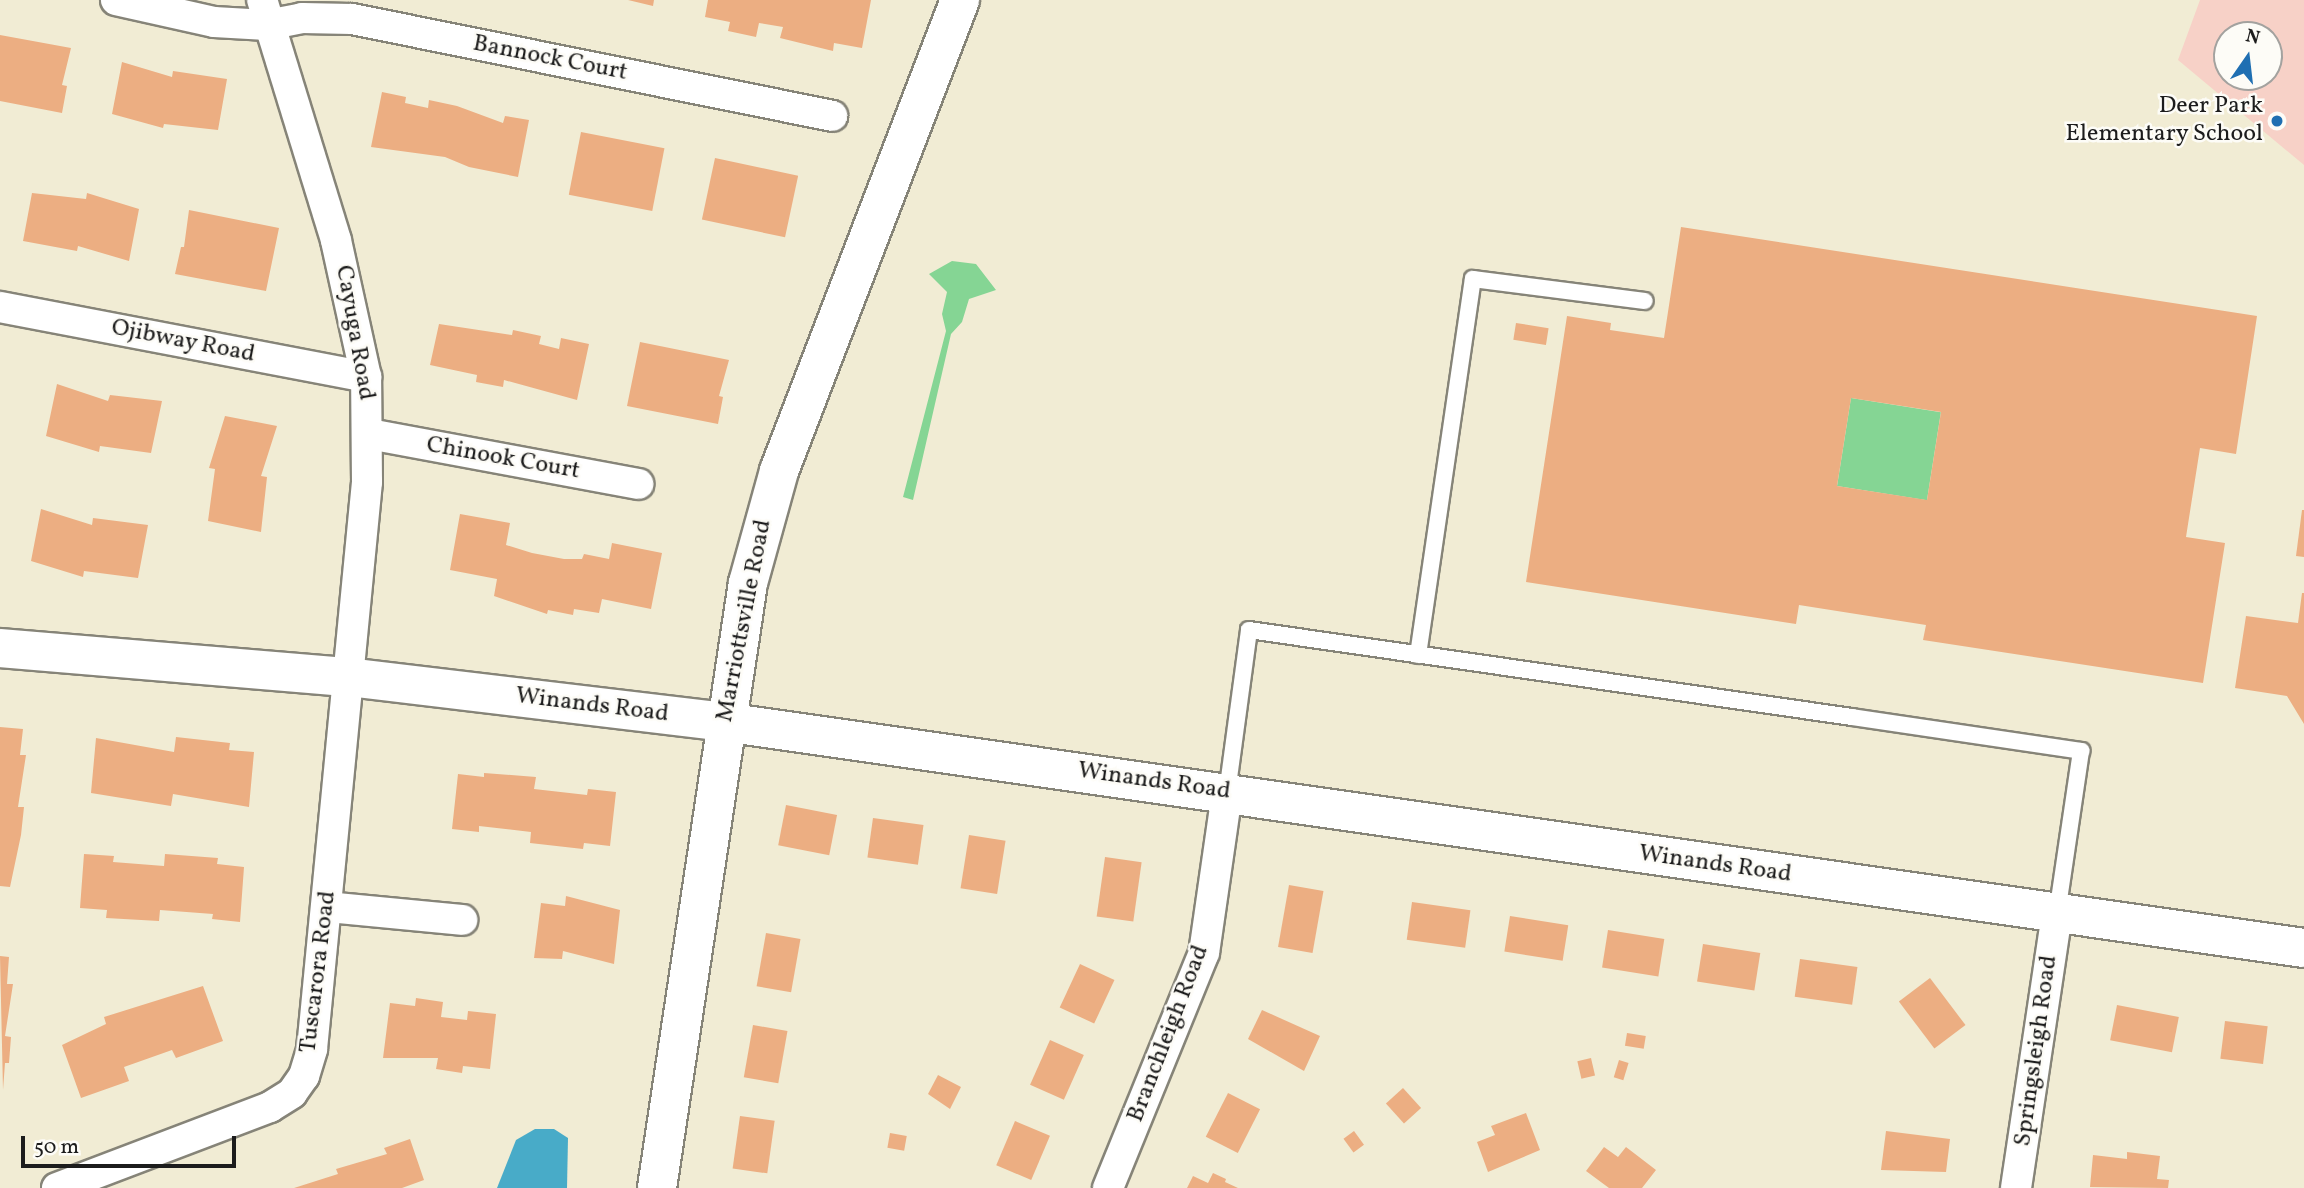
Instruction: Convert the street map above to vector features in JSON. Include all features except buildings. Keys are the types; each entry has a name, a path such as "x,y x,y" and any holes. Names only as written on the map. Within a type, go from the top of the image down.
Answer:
{"street":[{"name":"Bannock Court","path":"116,0 214,22 265,13 302,18 352,19 832,116"},
{"name":"Marriottsville Road","path":"657,1188 724,722 748,583 779,471 960,0"},
{"name":"Cayuga Road","path":"265,13 336,240 366,377 369,434 348,677"},
{"name":"Ojibway Road","path":"0,307 366,377"},
{"name":"Chinook Court","path":"369,434 638,484"},
{"name":"Winands Road","path":"0,648 348,677 724,722 2304,948"},
{"name":"Tuscarora Road","path":"59,1188 270,1107 292,1093 304,1076 313,1049 348,677"},
{"name":"Branchleigh Road","path":"1108,1188 1204,953 1227,793"},
{"path":"328,907 462,920"},
{"name":"Springsleigh Road","path":"2016,1188 2057,913"}],"lane":[{"path":"1418,655 1473,279 1646,301"},
{"path":"1227,793 1249,630 2081,751 2057,913"}],"shaded area":[{"name":"Deer Park Elementary School","path":"2200,0 2304,0 2304,165 2215,91 2283,91 2283,21 2213,21 2213,89 2178,60"}],"green space":[{"path":"952,261 976,264 996,290 969,299 962,322 951,334 913,500 903,497 946,331 942,314 947,292 929,274"},
{"path":"1851,398 1941,412 1927,500 1837,486"}],"water":[{"path":"535,1129 554,1129 568,1138 567,1188 497,1188 516,1140"}],"place":[{"name":"Deer Park Elementary School","path":"2277,121"}]}
